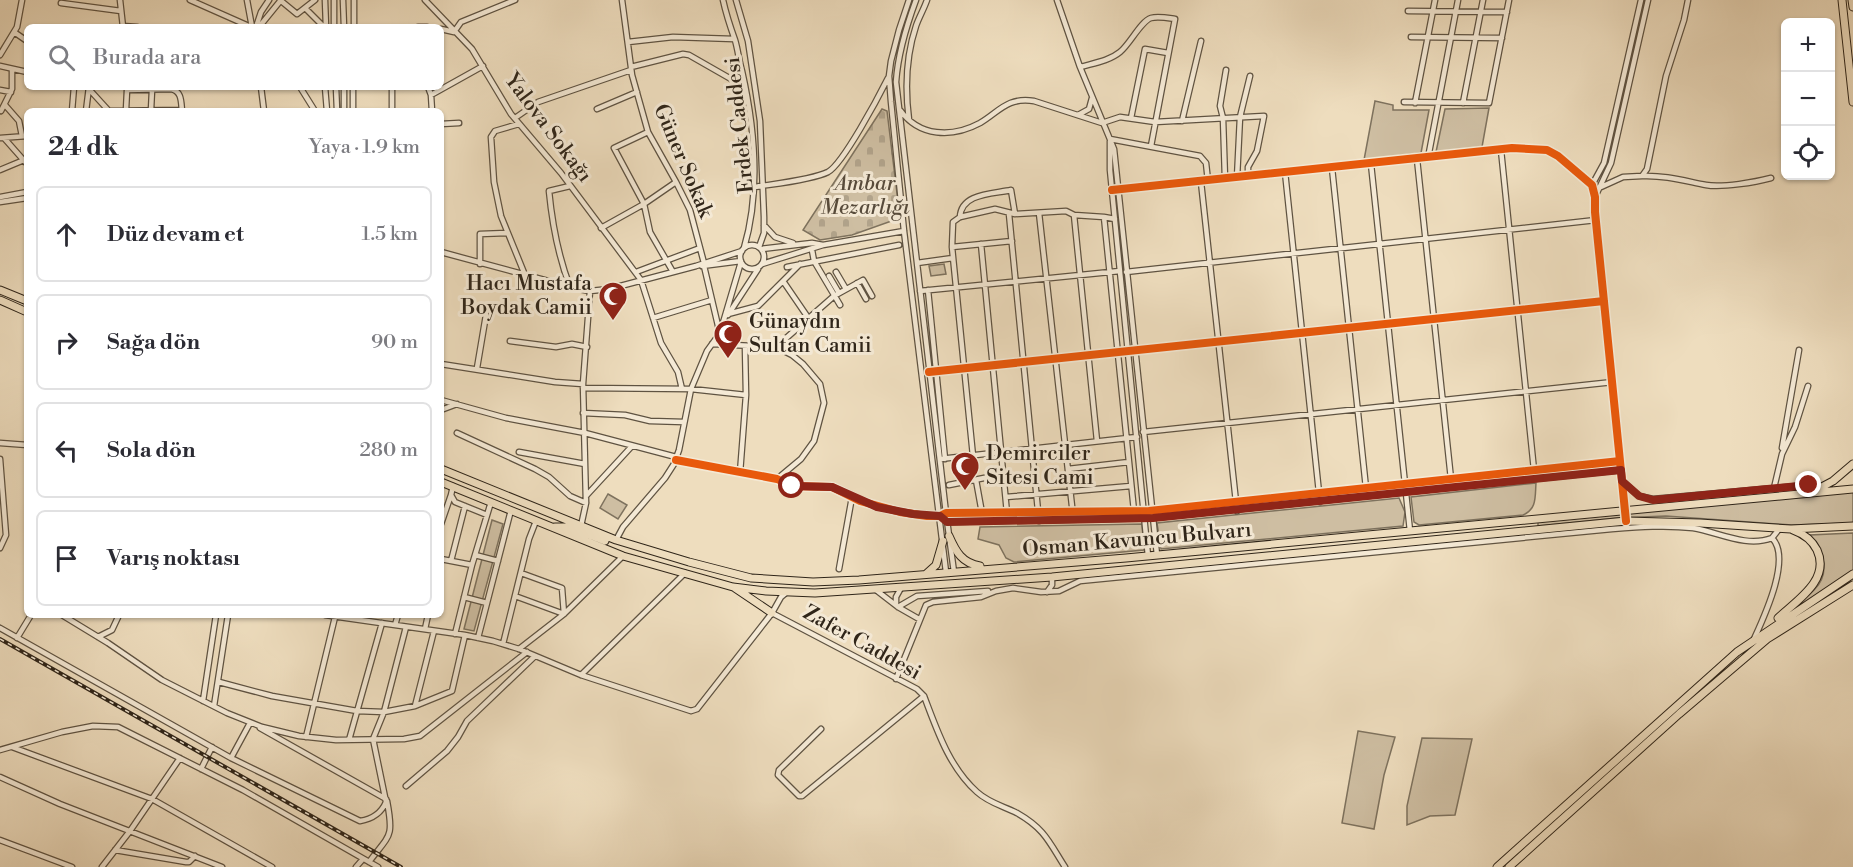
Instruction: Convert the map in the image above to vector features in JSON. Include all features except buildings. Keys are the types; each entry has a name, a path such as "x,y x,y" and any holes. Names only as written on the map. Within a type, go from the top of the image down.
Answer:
{"highway":[{"path":"1842,0 1853,102"},
{"path":"1852,0 1853,7"},
{"path":"0,290 24,300"},
{"path":"0,300 24,311"},
{"path":"1810,488 1833,481 1853,464"},
{"name":"Osman Kavuncu Bulvarı","path":"444,470 616,540 751,578 813,582 1148,556 1624,510 1810,488 1853,489"},
{"name":"Osman Kavuncu Bulvarı","path":"444,483 623,556 733,587 815,593 952,584 1052,581 1510,536 1594,527 1626,521 1791,529 1853,526"},
{"path":"550,527 570,527 611,543 616,540"},
{"path":"1763,633 1813,586 1819,573 1820,558 1816,547 1803,534 1791,529"},
{"path":"946,538 964,560 972,565 992,568"},
{"path":"926,574 936,565 946,538"},
{"path":"952,584 954,572"},
{"path":"952,584 957,582 954,572"},
{"path":"1497,867 1737,652 1853,574"},
{"path":"1509,867 1679,714 1767,639 1853,585"},
{"path":"733,587 772,613"}],"street":[{"path":"0,55 17,27 22,0"},
{"path":"120,0 123,24"},
{"path":"190,0 247,24"},
{"path":"247,0 253,24"},
{"path":"255,24 269,0"},
{"path":"257,24 280,0 297,14 315,0"},
{"path":"325,0 325,24"},
{"path":"334,0 334,24"},
{"path":"343,0 344,24"},
{"path":"354,0 354,24"},
{"name":"Yalova Sokağı","path":"425,0 472,49 519,124 636,272 641,280 661,344 678,372 682,388"},
{"path":"444,30 454,32 461,22 516,0"},
{"name":"Güner Sokak","path":"622,0 631,69 648,132 690,210 720,333"},
{"name":"Erdek Caddesi","path":"723,0 747,93 751,118 754,187 750,226 743,250"},
{"name":"Erdek Caddesi","path":"736,0 748,40 760,121 764,186 764,225 760,248"},
{"path":"909,0 898,30 889,76 891,102 904,231 940,516 954,572"},
{"path":"916,0 904,33 896,82 929,372 943,459"},
{"path":"909,120 906,91 909,56 917,25 927,0"},
{"path":"1057,0 1080,67 1114,149 1157,555"},
{"path":"1415,103 1435,0"},
{"path":"1428,158 1458,0"},
{"path":"1463,103 1483,0"},
{"path":"1404,102 1489,104 1509,0"},
{"path":"1592,185 1604,163 1641,0"},
{"path":"1595,197 1611,164 1648,0"},
{"path":"1642,176 1648,166 1666,76 1688,0"},
{"path":"61,3 122,11"},
{"path":"305,8 322,24"},
{"path":"1408,11 1507,12"},
{"path":"1080,67 1115,56 1131,42 1144,22 1154,18 1175,19 1151,146"},
{"path":"14,32 24,39"},
{"path":"628,42 673,37 734,39"},
{"path":"1411,37 1502,38"},
{"path":"1182,121 1201,41"},
{"path":"1131,118 1145,49 1168,53"},
{"path":"515,118 538,102 631,69 683,54 689,55 731,79 747,93"},
{"path":"0,66 24,71"},
{"path":"444,88 483,66"},
{"path":"1,111 14,82 12,69"},
{"path":"1225,179 1223,118 1220,106 1226,70"},
{"path":"754,187 818,175 831,170 866,119 889,76"},
{"path":"1237,178 1240,117 1250,76"},
{"path":"0,90 11,92"},
{"path":"72,108 74,90"},
{"path":"86,108 88,90"},
{"path":"90,90 106,108"},
{"path":"126,108 127,90"},
{"path":"152,108 152,90 176,91 180,96 182,108"},
{"path":"261,90 264,108"},
{"path":"302,90 313,108"},
{"path":"326,90 327,108"},
{"path":"336,90 337,108"},
{"path":"344,90 344,108"},
{"path":"353,90 353,108"},
{"path":"392,90 392,108"},
{"path":"429,90 432,108"},
{"path":"431,95 440,90"},
{"path":"597,108 637,92"},
{"path":"1078,115 1089,109 1092,97"},
{"path":"891,102 909,120 928,132 951,132 981,122 1006,104 1024,100 1034,101 1102,123 1119,117 1155,122 1264,116 1257,151 1248,167 1248,176"},
{"path":"2,138 24,136 19,121 5,105"},
{"path":"444,124 459,123"},
{"path":"519,124 495,131 491,136 494,182 507,233 525,276"},
{"path":"648,132 614,148 644,204 650,232 673,272"},
{"path":"2,138 24,161"},
{"path":"1110,139 1200,156 1206,163 1208,181"},
{"path":"1110,139 1112,190 1148,556"},
{"path":"1112,190 1501,150 1526,148 1550,152 1592,185 1595,197 1626,521"},
{"path":"1501,150 1535,479"},
{"path":"1417,159 1452,488"},
{"path":"0,170 24,162"},
{"path":"1371,164 1410,531"},
{"path":"1332,168 1367,497"},
{"path":"1285,172 1320,502"},
{"path":"1601,187 1623,177 1673,177 1708,186 1750,183 1771,178"},
{"path":"601,228 644,204 676,182"},
{"path":"1202,182 1237,511"},
{"path":"570,186 549,191 551,214 558,238 561,262 570,287"},
{"path":"960,217 962,207 968,200 1011,190 1012,241 1039,521"},
{"path":"0,197 24,193"},
{"path":"0,202 24,198"},
{"path":"974,456 953,258 952,225 960,217 995,209 1012,214 1066,211 1074,215 1115,219"},
{"path":"1039,213 1073,520"},
{"path":"1074,215 1097,441"},
{"path":"1104,217 1134,511"},
{"path":"1126,272 1596,220"},
{"path":"764,225 775,237 799,244"},
{"path":"741,261 748,268 760,266 823,245 904,231"},
{"path":"480,264 480,234 507,233"},
{"path":"952,247 1012,241"},
{"path":"704,265 752,245 760,248 812,243 823,245"},
{"path":"981,244 1008,513"},
{"path":"787,267 899,245"},
{"path":"636,272 700,248"},
{"path":"723,322 765,257 760,248"},
{"path":"616,540 623,527 668,473 676,458 691,388 712,344 720,333 743,250"},
{"path":"812,250 814,261 837,295"},
{"path":"444,253 525,276 590,291 609,289 696,266 741,261"},
{"path":"917,263 953,258"},
{"path":"728,314 758,306 800,264"},
{"path":"920,291 1120,271"},
{"path":"836,272 846,289"},
{"path":"829,276 840,305"},
{"path":"776,347 837,295 857,283 863,280 872,296"},
{"path":"783,281 808,319"},
{"path":"857,283 866,299"},
{"path":"928,290 943,459 946,538"},
{"path":"581,526 586,503 583,386 590,291"},
{"path":"653,318 712,300"},
{"path":"929,372 1604,301"},
{"path":"477,309 485,311 486,315 477,368"},
{"path":"510,341 556,347 572,344 587,347"},
{"path":"712,344 776,347 792,355 812,372 822,388 824,403 813,445 801,459 777,479"},
{"path":"740,473 746,395 745,346"},
{"path":"1782,454 1782,440 1799,350"},
{"path":"444,364 583,386 691,388 746,395"},
{"path":"1143,432 1613,382"},
{"path":"1773,488 1782,454 1796,427 1808,386"},
{"path":"444,401 506,418 585,434 676,458 777,479 792,486 832,487 852,497 894,511 927,516 940,516 946,513 1145,511 1620,461"},
{"path":"444,409 457,404"},
{"path":"583,413 625,415 650,421 684,422"},
{"path":"457,434 536,469 549,477 570,496 586,503"},
{"path":"943,459 1137,437"},
{"path":"0,443 24,445"},
{"path":"585,496 632,446"},
{"path":"519,452 585,464"},
{"path":"0,459 6,535 0,548"},
{"path":"1068,469 1129,462"},
{"path":"940,516 947,522 1145,519 1621,470"},
{"path":"949,485 1004,474"},
{"path":"976,480 982,513"},
{"path":"1622,481 1639,496 1653,500 1773,488 1810,488"},
{"path":"444,515 453,486"},
{"path":"1006,497 1131,486"},
{"path":"451,495 455,502 488,515"},
{"path":"839,569 852,497"},
{"path":"455,634 491,502"},
{"path":"451,561 465,506"},
{"path":"478,638 511,510"},
{"path":"503,644 529,539 536,521"},
{"path":"1594,527 1691,528 1742,540 1766,540 1772,538 1780,528"},
{"path":"1754,639 1769,606 1780,559 1778,547 1772,538"},
{"path":"476,555 498,561"},
{"path":"519,649 564,614 623,556"},
{"path":"898,607 922,596 1024,588 1047,592 1059,591 1068,589 1078,582 1279,558"},
{"path":"444,560 472,565"},
{"path":"521,573 562,588 564,614"},
{"path":"581,675 685,573"},
{"path":"1052,581 1059,591"},
{"path":"1047,592 1052,581"},
{"path":"898,607 896,597 901,588"},
{"path":"876,590 919,619"},
{"path":"896,679 924,608 931,603 981,597 996,591"},
{"path":"343,618 465,635 503,644 581,675 687,710 695,710 772,613 781,597 788,592"},
{"path":"515,596 564,614"},
{"path":"464,597 487,603"},
{"name":"Zafer Caddesi","path":"772,613 917,689 924,696 949,756 969,784 988,801 1016,813 1048,837 1065,867"},
{"path":"16,638 29,618"},
{"path":"67,618 150,673 250,723 386,799"},
{"path":"98,637 112,630 118,618"},
{"path":"203,701 216,618"},
{"path":"214,706 228,618"},
{"path":"306,737 335,618"},
{"path":"395,625 397,618"},
{"path":"425,629 427,618"},
{"path":"349,740 382,623"},
{"path":"369,862 391,833 391,822 373,739 384,712 406,627"},
{"path":"0,628 231,758 357,821 376,816 383,809 386,799"},
{"path":"415,706 434,631"},
{"path":"219,682 272,696 357,711 384,712 415,706 452,691 465,635"},
{"path":"250,723 306,737 349,740 408,738 424,734 527,652"},
{"path":"405,786 447,751 459,737 467,721 536,656"},
{"path":"821,729 778,770 778,775 799,795 802,795 924,696"},
{"path":"231,758 250,723"},
{"path":"0,750 62,732 93,726 108,725 124,729 243,790 378,867"},
{"path":"12,747 152,799 272,867"},
{"path":"201,769 212,747"},
{"path":"102,867 130,831 180,758"},
{"path":"1,778 222,867"},
{"path":"0,840 72,867"},
{"path":"115,850 186,862 195,856"},
{"path":"356,867 363,859"}],"green space":[{"path":"1375,101 1393,105 1393,110 1429,110 1421,153 1364,160"},
{"path":"1489,108 1482,147 1436,152 1445,109"},
{"name":"Ambar Mezarlığı","path":"882,109 887,111 900,218 852,235 820,240 803,230"},
{"path":"944,264 946,274 931,276 929,266"},
{"path":"1536,483 1533,506 1523,515 1419,525 1414,522 1411,497"},
{"path":"1853,492 1853,523 1792,525 1666,516 1617,518 1538,526 1538,522"},
{"path":"608,494 627,505 618,519 600,508"},
{"path":"1399,498 1405,512 1403,526 1161,549 1157,523"},
{"path":"492,520 503,524 474,631 464,629"},
{"path":"1142,524 1144,550 1014,562 1006,558 999,545 978,539 980,527"},
{"path":"1853,533 1853,571 1798,607 1823,576 1822,555 1810,535"},
{"path":"1358,731 1395,737 1384,775 1374,829 1342,823"},
{"path":"1422,738 1472,739 1455,815 1430,816 1407,825 1407,806"}],"railway":[{"path":"0,639 401,867"}],"cycle path":[{"path":"1112,190 1512,148 1547,150 1558,156 1592,185 1595,197 1626,521"},
{"path":"929,372 1604,301"},
{"path":"676,460 777,479 792,486 832,487 860,501 900,512 927,516 940,516 946,513 1149,511 1620,461"}],"place":[{"name":"Hacı Mustafa Boydak Camii","path":"613,322"},
{"name":"Günaydın Sultan Camii","path":"728,360"},
{"name":"Demirciler Sitesi Cami","path":"965,492"}],"route":[{"path":"792,486 828,486 877,507 913,514 940,516 947,522 1153,518 1621,470 1622,481 1639,496 1653,500 1809,485"}]}
